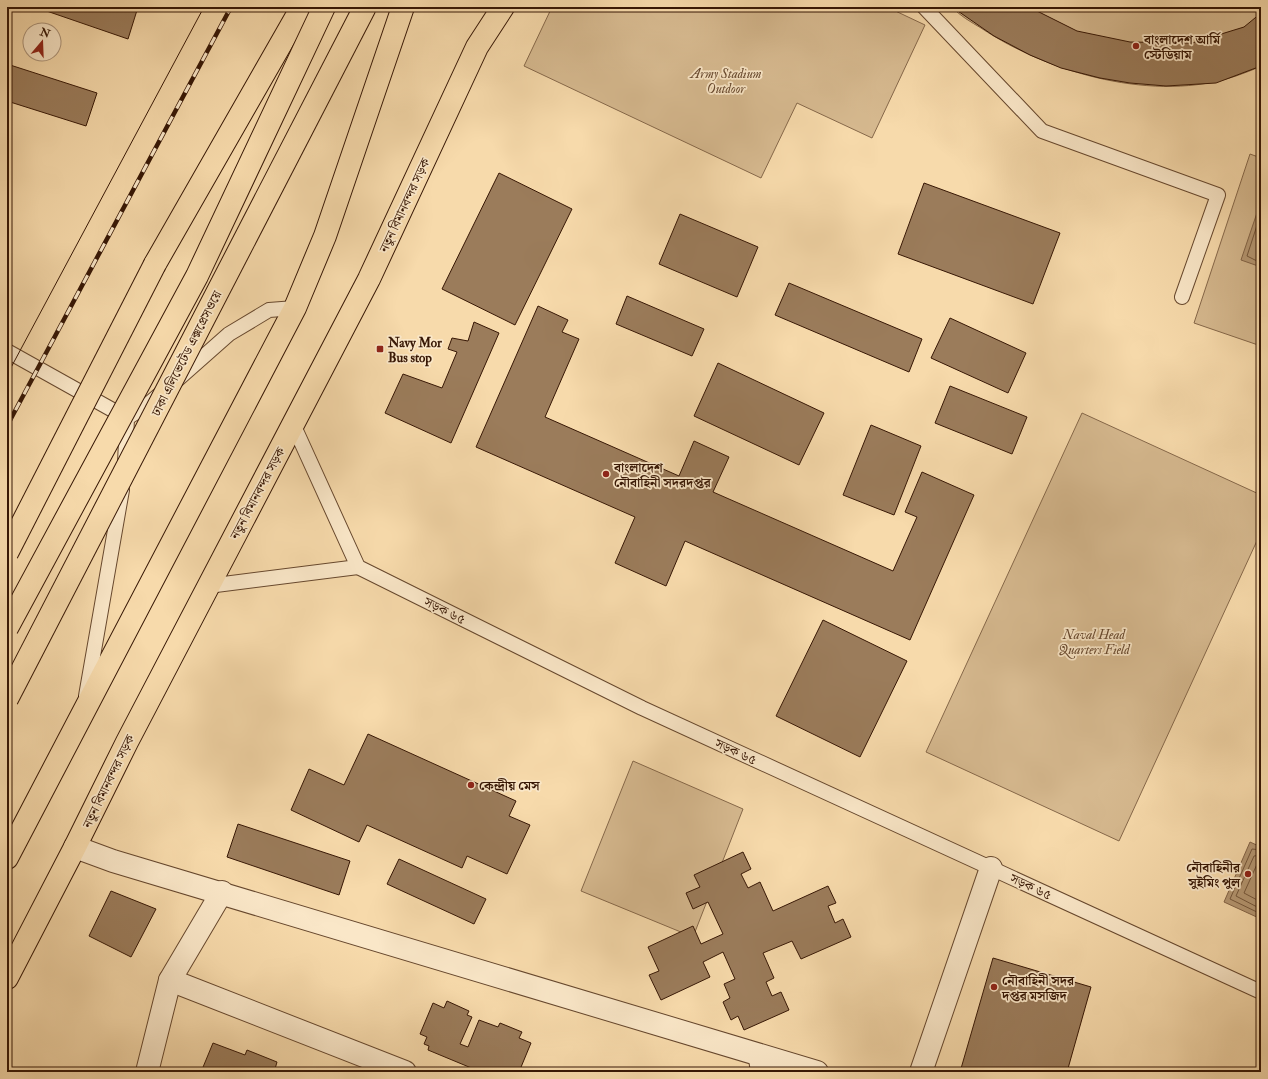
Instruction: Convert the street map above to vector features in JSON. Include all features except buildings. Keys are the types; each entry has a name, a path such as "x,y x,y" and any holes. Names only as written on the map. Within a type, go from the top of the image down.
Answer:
{"highway":[{"path":"7,553 158,258 302,7"},
{"name":"ঢাকা এলিভেটেড এক্সপ্রেসওয়ে","path":"7,628 197,276 324,7"},
{"name":"ঢাকা এলিভেটেড এক্সপ্রেসওয়ে","path":"7,699 364,7"},
{"path":"7,858 83,710 295,308 325,236 403,7"},
{"path":"477,47 493,7"},
{"name":"নতুন বিমানবন্দর সড়ক","path":"7,978 75,847 127,742 369,279 477,47 503,7"}],"street":[{"path":"75,847 113,861 222,892 756,1062 818,1072"},
{"path":"921,1072 991,868"},
{"path":"147,1072 170,980 222,892"},
{"path":"170,980 405,1072"}],"lane":[{"path":"924,7 1042,131 1218,195 1182,297"},
{"path":"127,418 146,406 229,334 269,310 295,308"},
{"path":"7,351 127,418"},
{"path":"83,710 125,470 127,418"},
{"path":"208,586 358,567 293,424"},
{"name":"সড়ক ৬৫","path":"358,567 642,708 1261,992"}],"green space":[{"name":"Army Stadium Outdoor","path":"552,7 887,7 925,25 872,138 797,103 761,178 524,66"},
{"name":"বাংলাদেশ আর্মি স্টেডিয়াম","path":"952,7 1261,7 1261,66 1236,76 1205,84 1172,86 1138,85 1104,79 1071,71 1039,59 1008,44 966,19"},
{"path":"1250,154 1261,158 1261,346 1194,323"},
{"name":"Naval Head Quarters Field","path":"1082,413 1261,495 1261,532 1119,841 926,752"},
{"path":"633,761 743,809 693,937 581,891"}],"water":[{"path":"1261,201 1261,267 1241,260"},
{"name":"নৌবাহিনীর সুইমিং পুল","path":"1250,842 1261,847 1261,919 1224,902"}],"tram line":[{"path":"7,375 204,7"}],"railway":[{"path":"7,426 231,7"}],"place":[{"name":"বাংলাদেশ আর্মি স্টেডিয়াম","path":"1136,46"},
{"name":"Navy Mor Bus stop","path":"380,349"},
{"name":"বাংলাদেশ নৌবাহিনী সদরদপ্তর","path":"606,474"},
{"name":"কেন্দ্রীয় মেস","path":"471,785"},
{"name":"নৌবাহিনীর সুইমিং পুল","path":"1248,874"},
{"name":"নৌবাহিনী সদর দপ্তর মসজিদ","path":"994,987"}]}
